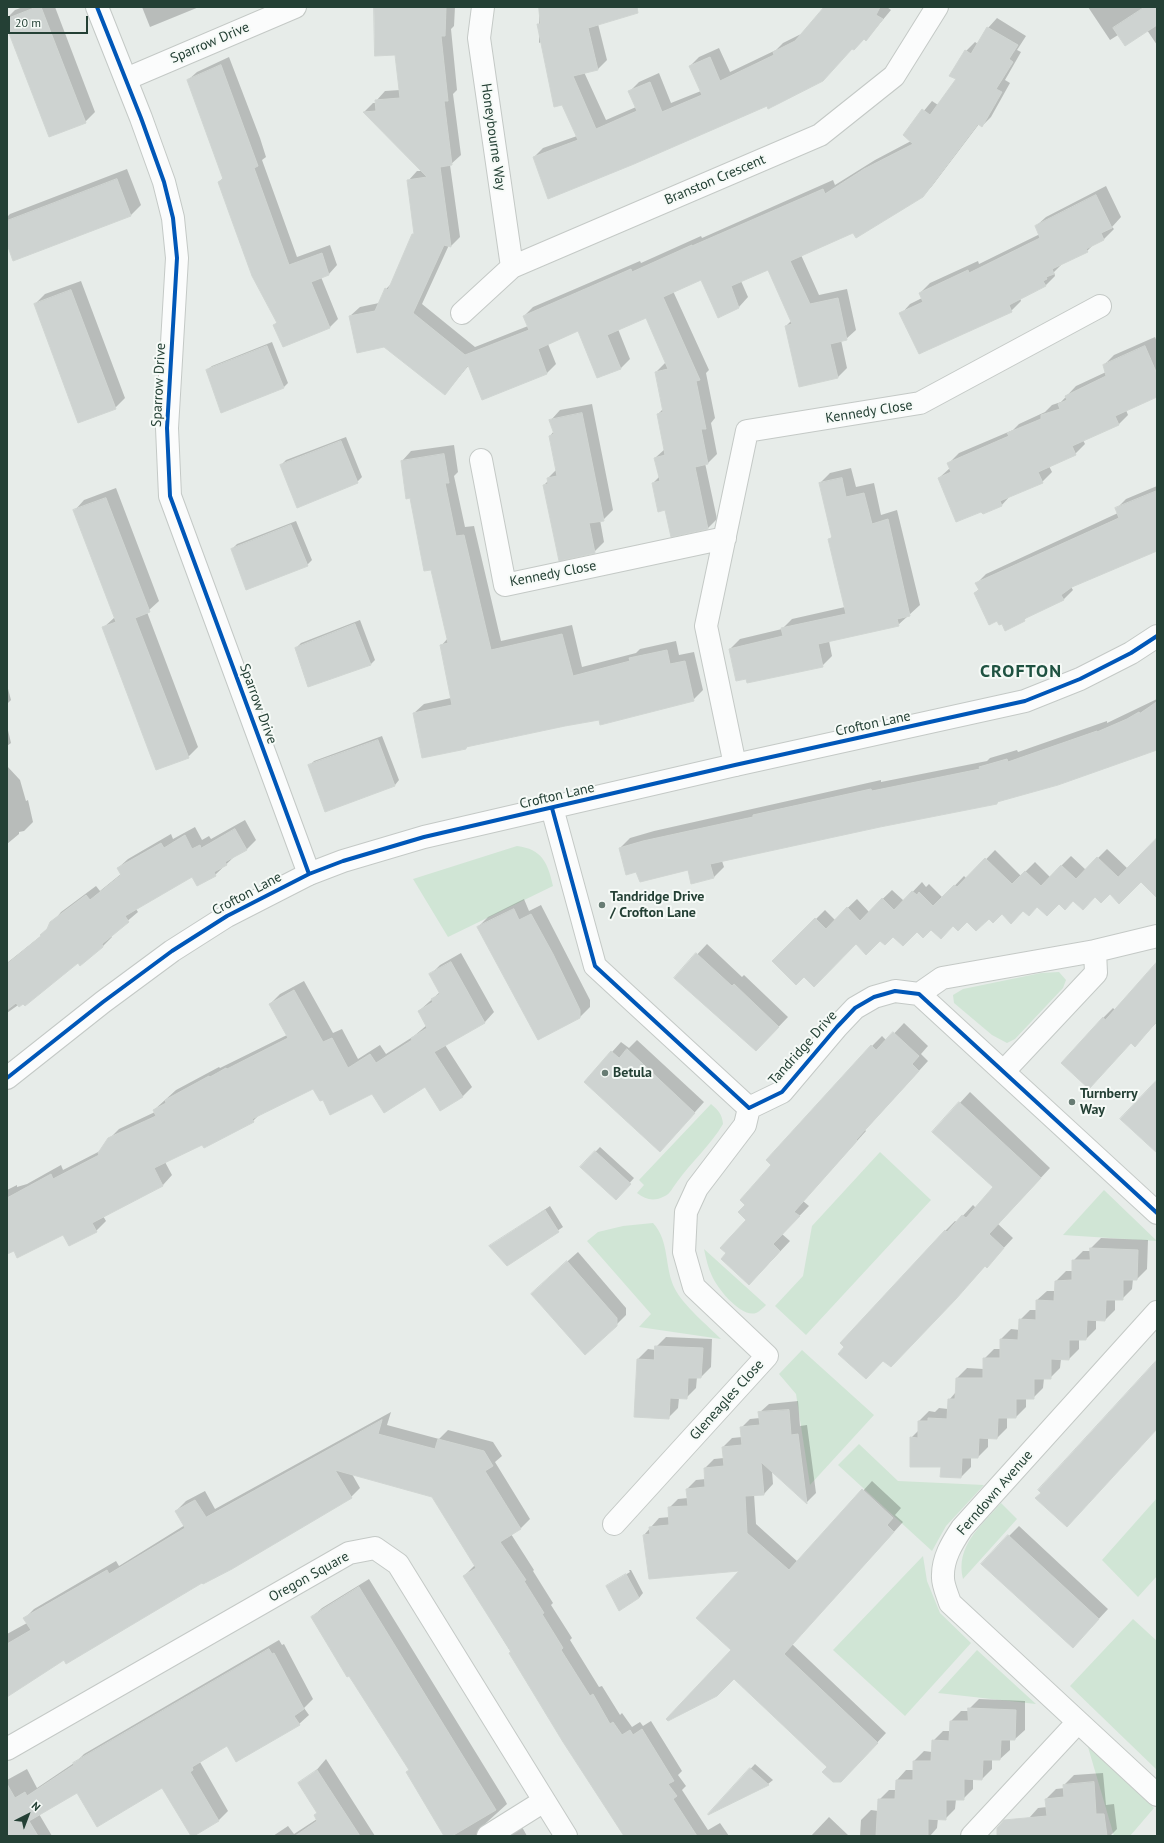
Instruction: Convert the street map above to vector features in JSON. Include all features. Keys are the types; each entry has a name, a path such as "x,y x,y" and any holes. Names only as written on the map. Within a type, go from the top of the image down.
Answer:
{"street":[{"name":"Sparrow Drive","path":"97,7 126,79 164,182 173,218 177,258 167,428 170,496 309,874"},
{"name":"Sparrow Drive","path":"126,79 295,7"},
{"name":"Honeybourne Way","path":"483,7 479,38 512,266"},
{"name":"Branston Crescent","path":"462,313 512,266 820,135 894,76 938,7"},
{"name":"Kennedy Close","path":"735,765 706,626 747,431 920,403 1100,306"},
{"name":"Kennedy Close","path":"481,460 505,585 725,538"},
{"name":"Crofton Lane","path":"7,1078 103,1002 172,951 227,916 309,874 343,861 424,837 735,765 1025,701 1080,679 1131,653 1157,636"},
{"path":"552,808 595,966 749,1108"},
{"path":"1157,936 1095,951 942,978 919,994 1004,1070 1157,1212"},
{"path":"1004,1070 1096,973 1095,951"},
{"name":"Tandridge Drive","path":"749,1108 782,1092 855,1008 874,997 895,991 919,994"},
{"name":"Gleneagles Close","path":"614,1524 767,1356 694,1287 684,1252 686,1212 697,1188 745,1124 749,1108"},
{"name":"Ferndown Avenue","path":"1157,1312 962,1528 952,1543 945,1558 943,1579 950,1603 1157,1795"},
{"name":"Oregon Square","path":"7,1748 349,1553 375,1548 398,1564 566,1836"},
{"path":"972,1836 1078,1722"},
{"path":"488,1836 544,1801"}],"green space":[{"path":"517,846 532,850 542,858 549,870 553,886 448,937 413,879"},
{"path":"1059,972 1066,980 1063,988 1015,1039 1007,1043 992,1035 954,1003 953,995 963,989 1041,973"},
{"path":"711,1104 719,1112 723,1124 713,1139 670,1192 661,1198 654,1200 647,1199 637,1193 644,1185 639,1180"},
{"path":"880,1152 931,1200 806,1335 775,1306 803,1276 812,1226"},
{"path":"1104,1190 1157,1241 1063,1235"},
{"path":"653,1223 665,1246 669,1272 675,1289 684,1302 721,1339 639,1327 651,1314 587,1241 598,1232 623,1226"},
{"path":"704,1249 766,1305 756,1313 750,1313 737,1307 730,1301 719,1288 712,1276"},
{"path":"802,1350 874,1415 810,1485 796,1394 779,1374"},
{"path":"859,1444 898,1481 984,1485 946,1526 932,1551 838,1465"},
{"path":"1157,1498 1157,1576 1138,1597 1102,1560"},
{"path":"1001,1503 1017,1519 963,1579 963,1556 966,1547 978,1528"},
{"path":"923,1556 927,1581 940,1613 971,1643 905,1716 833,1650"},
{"path":"1133,1619 1157,1641 1157,1770 1070,1686"},
{"path":"977,1650 1036,1704 938,1693"},
{"path":"1088,1747 1154,1808 1130,1836 1114,1836"}],"building":[{"path":"37,7 41,7 86,123 49,137 7,28 7,19"},
{"path":"374,7 446,7 445,36 441,36 448,101 444,101 452,165 440,167 451,247 444,245 413,313 465,355 529,330 523,316 631,269 632,272 823,189 825,194 864,169 913,144 903,135 922,109 930,115 956,79 949,76 965,50 971,54 987,27 1018,45 1009,59 1013,62 996,89 1002,92 982,127 978,124 923,197 856,238 853,233 790,261 810,304 838,298 847,340 830,344 838,378 799,387 785,326 792,324 768,270 731,286 739,308 718,318 701,280 663,297 700,380 696,381 706,429 701,429 708,464 695,467 708,529 671,537 665,510 658,512 652,483 660,481 654,458 665,455 657,414 663,412 655,372 668,369 646,318 607,335 621,369 597,378 578,331 538,349 547,374 482,400 468,365 445,395 384,347 357,353 349,316 375,311 385,288 388,290 412,234 414,234 407,180 427,177 363,112 376,111 375,100 400,98 395,55 375,56"},
{"path":"539,7 637,7 638,13 588,28 598,70 573,76 596,129 637,111 628,91 650,82 662,112 702,95 689,66 710,57 720,81 774,55 773,52 795,41 824,7 880,7 876,15 883,19 866,41 864,39 854,50 852,49 823,81 768,109 767,106 634,164 548,199 533,157 578,140 562,105 554,107 537,24 540,24"},
{"path":"1145,7 1157,7 1157,25 1125,46 1113,28"},
{"path":"221,65 258,166 254,168 289,265 322,253 329,275 311,282 330,328 283,347 273,325 277,323 252,276 232,221 218,182 223,179 187,80"},
{"path":"117,179 131,216 13,261 7,244 7,221"},
{"path":"1096,195 1112,228 1101,233 1104,240 1086,249 1088,252 1052,269 1054,274 1046,277 1047,279 1043,281 1046,286 1009,305 1012,312 919,354 899,313 923,302 919,293 968,270 969,273 1040,238 1035,226"},
{"path":"71,290 116,409 78,423 34,304"},
{"path":"267,346 284,388 221,413 206,370"},
{"path":"1145,346 1157,374 1157,397 1115,416 1119,425 1072,446 1076,455 1038,472 1043,483 1000,501 1002,506 983,514 981,512 956,522 938,478 951,472 947,463 1009,436 1007,433 1041,419 1041,415 1060,409 1058,404 1067,400 1065,396 1106,376 1103,365"},
{"path":"582,413 604,521 589,523 595,553 559,561 543,485 548,484 547,478 557,476 549,436 554,434 549,420"},
{"path":"341,441 358,483 297,508 280,465"},
{"path":"444,454 449,483 445,483 456,536 464,535 491,650 562,634 573,676 630,661 629,658 667,650 670,664 685,661 694,701 600,725 599,720 565,726 422,758 413,713 452,705 440,645 448,643 431,570 424,571 410,498 406,499 401,461"},
{"path":"842,478 846,497 864,493 872,524 888,519 910,616 897,619 899,626 818,644 823,667 747,683 746,679 736,681 729,649 783,636 781,628 846,614 828,539 832,538 819,483"},
{"path":"1157,491 1157,551 1072,587 1061,595 1064,600 1024,619 1025,621 1005,631 1002,624 999,625 997,621 989,625 974,593 979,590 975,583 1119,518 1115,508"},
{"path":"106,498 150,612 135,618 189,758 156,770 102,627 116,622 73,510"},
{"path":"291,525 308,566 246,590 231,549"},
{"path":"355,624 371,665 308,687 295,648"},
{"path":"1157,702 1157,750 1058,785 997,802 997,804 880,827 710,864 714,878 691,884 688,870 640,882 636,872 626,875 619,848 643,841 753,817 753,815 780,809 871,789 872,791 980,769 979,767 1007,759 1008,762 1097,732 1139,712 1140,713"},
{"path":"378,740 395,786 325,812 308,765"},
{"path":"235,829 247,850 225,862 227,865 214,872 216,876 197,886 192,877 125,916 129,922 102,944 103,947 80,966 78,963 25,1006 23,1004 19,1007 16,1003 7,1010 7,964 41,936 40,935 47,929 50,922 86,895 90,900 121,875 117,868 161,843 164,848 185,835 192,849 200,845 201,848"},
{"path":"1157,838 1157,898 1141,882 1119,904 1110,894 1101,903 1095,897 1083,910 1073,901 1065,910 1059,904 1047,916 1037,907 1029,916 1023,911 1011,924 1002,914 993,923 989,919 976,931 967,922 958,931 953,926 941,939 931,930 923,938 917,932 903,946 893,937 885,945 880,941 866,955 856,944 814,987 804,977 796,985 772,961 815,918 826,929 847,907 860,921 882,898 894,910 912,891 917,895 919,892 933,906 954,885 957,887 985,858 1012,884 1025,871 1041,886 1061,865 1076,879 1097,857 1118,877"},
{"path":"514,909 519,920 531,914 553,954 580,1010 580,1018 538,1040 477,927"},
{"path":"696,953 732,986 734,984 779,1027 756,1051 674,978"},
{"path":"451,962 485,1023 434,1052 463,1097 440,1111 425,1087 384,1113 372,1094 330,1115 323,1100 320,1101 313,1089 252,1119 254,1122 204,1148 202,1145 154,1168 163,1186 92,1223 97,1232 69,1246 63,1235 17,1258 14,1251 7,1254 7,1198 51,1174 53,1179 99,1155 98,1153 108,1138 156,1116 153,1110 166,1103 165,1100 209,1076 210,1077 226,1068 227,1069 288,1038 269,1004 294,990 323,1042 332,1038 348,1068 370,1054 376,1063 412,1040 411,1038 427,1028 418,1011 433,1002 431,999 440,994 429,974"},
{"path":"1157,962 1157,1021 1135,1047 1131,1043 1089,1089 1061,1063 1103,1017 1105,1020"},
{"path":"893,1032 919,1056 912,1064 919,1071 856,1140 857,1141 794,1212 800,1216 773,1244 780,1251 749,1285 721,1259 726,1253 720,1248 746,1220 738,1212 745,1205 740,1200 771,1165 766,1160 871,1045 876,1050"},
{"path":"627,1049 695,1113 660,1152 584,1082 611,1051 619,1058"},
{"path":"1157,1080 1157,1153 1120,1119"},
{"path":"959,1102 1041,1178 989,1234 1004,1248 987,1268 985,1266 956,1299 891,1367 883,1361 866,1379 838,1354 844,1347 840,1343 945,1230 947,1232 962,1215 966,1218 993,1187 932,1132"},
{"path":"595,1151 631,1184 616,1200 580,1167"},
{"path":"545,1210 559,1232 507,1266 489,1246"},
{"path":"1090,1248 1138,1250 1137,1280 1123,1280 1123,1300 1106,1300 1105,1321 1087,1320 1086,1340 1069,1340 1069,1360 1051,1359 1051,1379 1034,1379 1034,1399 1016,1399 1016,1418 998,1418 997,1439 979,1438 978,1458 962,1458 961,1478 940,1477 941,1467 910,1467 910,1437 918,1438 918,1421 928,1421 928,1418 947,1419 948,1399 955,1399 956,1378 983,1378 983,1358 1000,1358 1000,1339 1018,1340 1019,1319 1036,1320 1036,1300 1054,1301 1055,1281 1072,1280 1072,1260 1090,1260"},
{"path":"567,1261 617,1318 617,1326 585,1355 531,1294"},
{"path":"655,1346 703,1348 701,1378 688,1378 687,1399 670,1398 669,1419 634,1417 637,1359 654,1360"},
{"path":"1157,1360 1157,1429 1067,1527 1035,1498 1041,1493 1038,1490"},
{"path":"789,1410 791,1435 798,1434 807,1504 761,1462 764,1495 745,1496 747,1533 789,1570 862,1489 893,1518 887,1525 894,1532 784,1654 878,1743 841,1782 833,1782 822,1772 827,1767 734,1679 717,1696 668,1721 666,1719 731,1650 696,1618 739,1571 649,1579 643,1535 650,1534 649,1527 669,1525 668,1507 688,1506 686,1489 705,1487 704,1468 724,1466 722,1447 742,1445 740,1427 760,1425 758,1412"},
{"path":"382,1420 378,1434 435,1449 438,1439 484,1451 493,1466 485,1471 521,1529 500,1542 526,1580 524,1581 563,1648 561,1650 590,1696 593,1694 610,1724 613,1722 622,1735 630,1730 633,1735 642,1729 674,1781 668,1784 677,1796 673,1799 697,1836 624,1836 563,1742 509,1653 511,1652 463,1576 476,1568 432,1497 335,1470 352,1498 232,1569 203,1584 202,1583 66,1664 64,1660 7,1697 7,1644 31,1630 23,1618 107,1570 109,1574 185,1528 175,1511 195,1500 206,1517"},
{"path":"1008,1535 1099,1619 1073,1648 981,1564"},
{"path":"626,1574 639,1598 619,1611 606,1586"},
{"path":"359,1587 496,1810 452,1836 444,1836 406,1772 409,1770 349,1676 347,1677 311,1617"},
{"path":"269,1649 272,1654 274,1653 304,1709 294,1716 300,1725 236,1762 227,1746 192,1767 193,1770 190,1772 219,1821 194,1836 191,1836 162,1788 97,1827 77,1793 29,1821 38,1836 7,1836 7,1784 15,1798 25,1792 27,1796 74,1765 73,1763"},
{"path":"968,1708 1016,1710 1015,1740 1001,1740 1000,1760 983,1760 982,1780 964,1779 964,1800 946,1800 946,1820 928,1819 928,1836 876,1836 878,1799 895,1799 896,1780 913,1780 913,1761 931,1761 932,1740 949,1741 950,1721 968,1721"},
{"path":"750,1768 769,1785 708,1815 708,1814"},
{"path":"317,1770 360,1836 295,1836 317,1821 314,1815 317,1813 298,1783"},
{"path":"1094,1782 1096,1814 1104,1814 1107,1836 997,1836 997,1828 1004,1820 1047,1816 1045,1799 1064,1797 1063,1785"}],"cycle path":[{"path":"97,7 141,118 164,182 173,218 177,258 167,428 170,496 309,874"},
{"path":"7,1078 103,1002 172,951 227,916 309,874 343,861 424,837 735,765 1025,701 1080,679 1131,653 1157,636"},
{"path":"552,808 595,966 749,1108 782,1092 855,1008 874,997 895,991 919,994 1157,1213"}],"place":[{"name":"Tandridge Drive / Crofton Lane","path":"602,905"},
{"name":"Betula","path":"605,1073"},
{"name":"Turnberry Way","path":"1072,1102"}],"district":[{"name":"CROFTON","path":"1021,672"}]}
